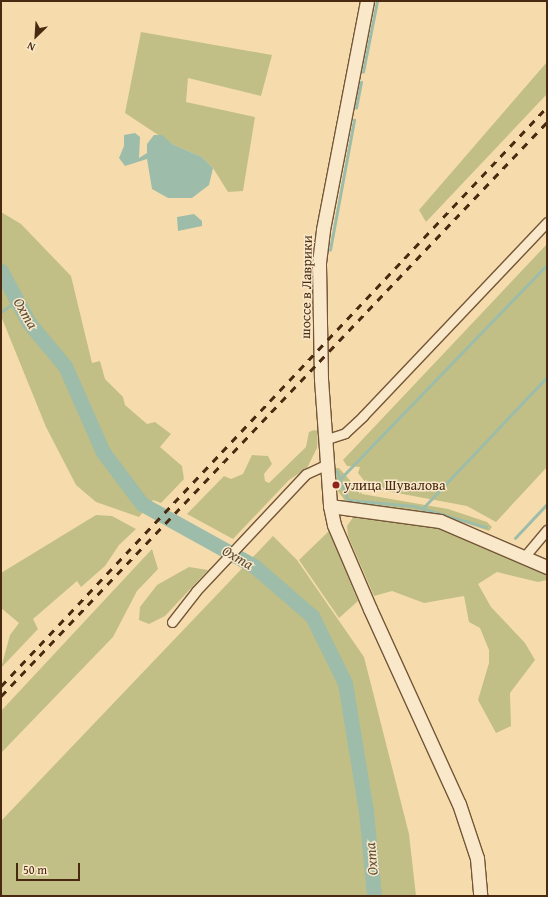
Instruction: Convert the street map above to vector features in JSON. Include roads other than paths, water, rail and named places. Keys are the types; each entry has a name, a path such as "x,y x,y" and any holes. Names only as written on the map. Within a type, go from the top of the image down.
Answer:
{"street":[{"name":"шоссе в Лаврики","path":"367,1 323,230 319,265 325,465 330,506 334,525 370,609 459,804 477,858 480,896"},
{"path":"324,440 345,433 363,416 547,222"},
{"path":"172,622 196,591 306,474 325,465"},
{"path":"330,506 440,520 499,544 547,567"},
{"path":"525,556 547,530"}],"waterway":[{"path":"363,72 377,1"},
{"path":"356,108 361,82"},
{"path":"330,250 354,120"},
{"path":"340,479 547,265"},
{"name":"Охта","path":"1,271 29,323 65,366 103,452 142,504 254,566 312,616 345,683 366,811 374,896"},
{"path":"1,312 16,301"},
{"path":"423,508 547,377"},
{"path":"337,471 348,500 414,506 486,527"},
{"path":"515,538 547,504"}],"railway":[{"path":"1,686 547,107"},
{"path":"1,696 547,122"}],"place":[{"name":"улица Шувалова","path":"336,485"}]}
